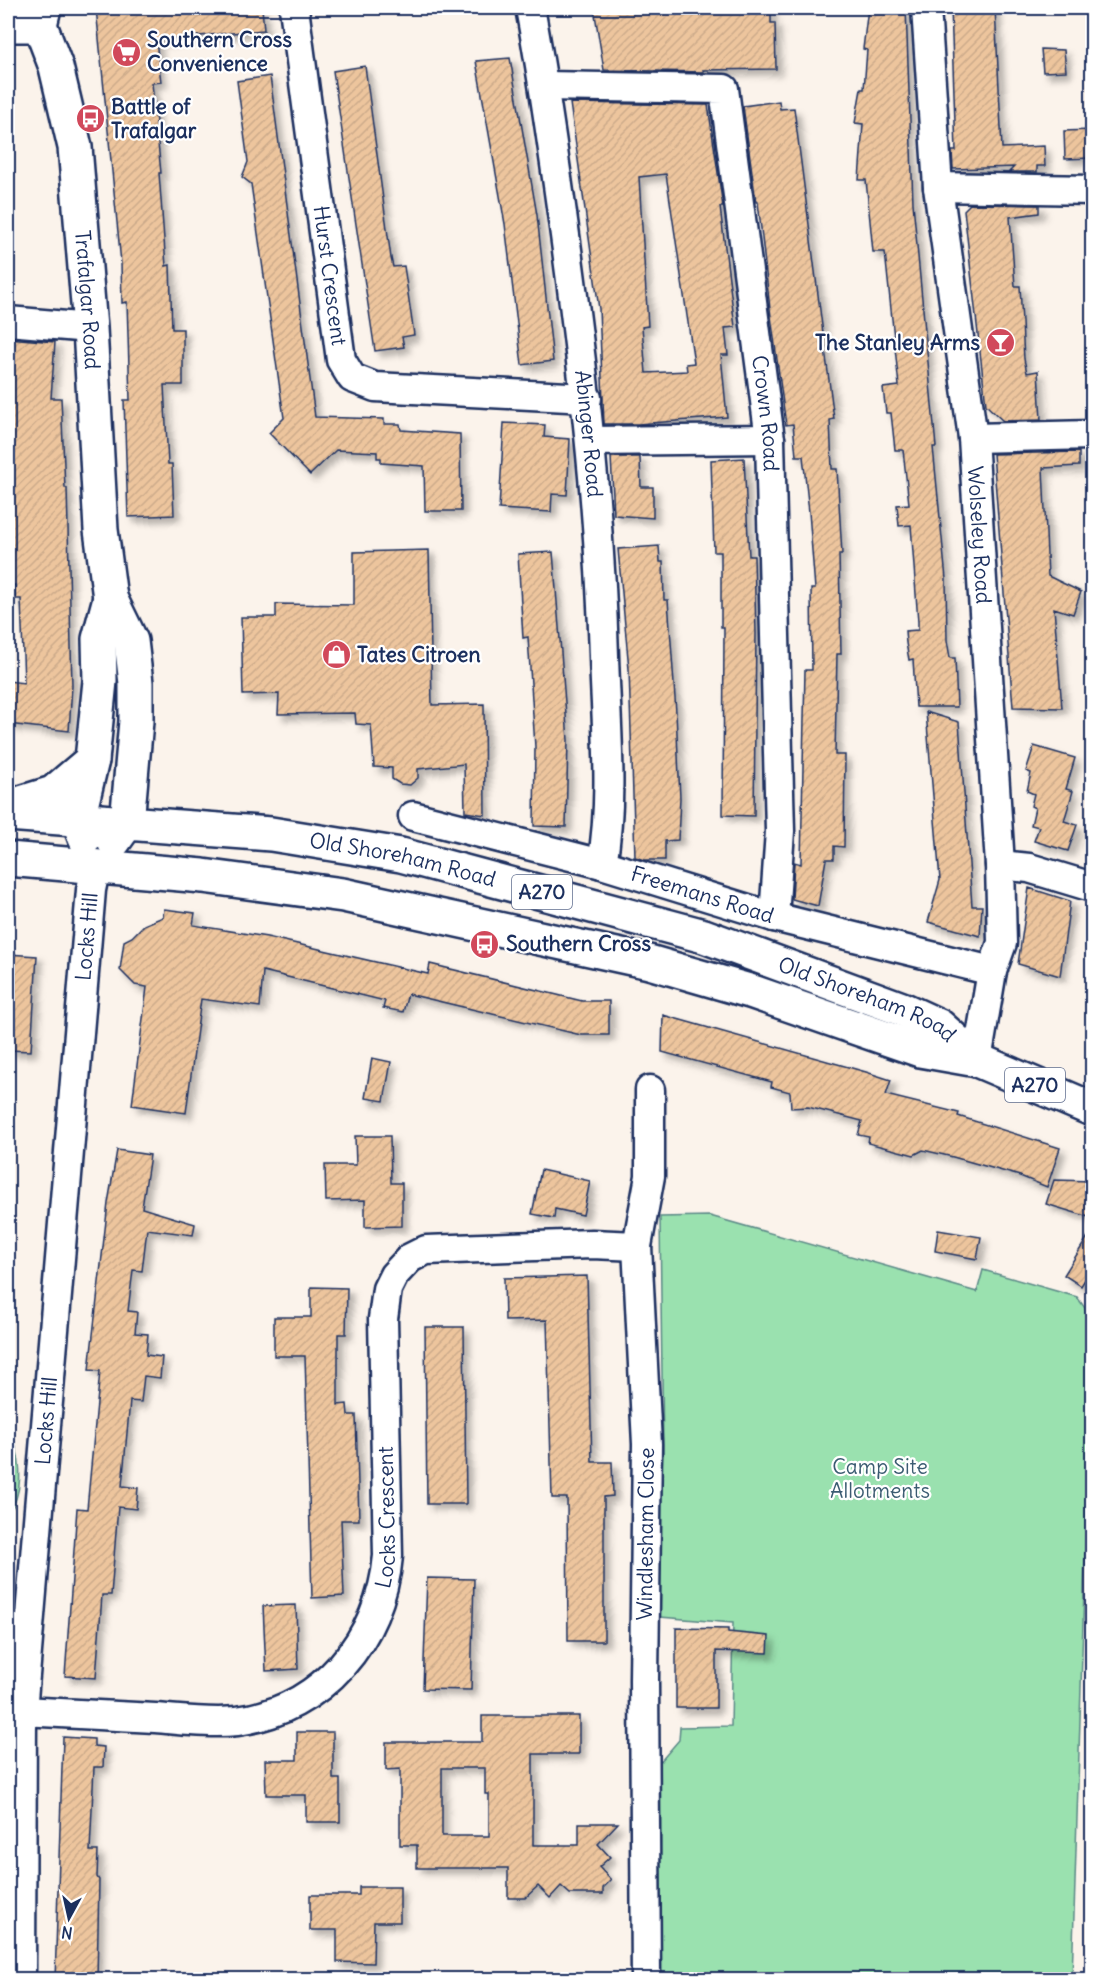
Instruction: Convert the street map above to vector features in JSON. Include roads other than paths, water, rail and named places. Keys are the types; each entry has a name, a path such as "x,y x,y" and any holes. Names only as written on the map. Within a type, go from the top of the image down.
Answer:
{"main road":[{"path":"8,26 42,16"},
{"name":"Trafalgar Road","path":"42,16 75,147 90,328 101,530 110,598 131,640 136,683 136,721 127,822"},
{"name":"Trafalgar Road","path":"78,819 92,760 100,681 99,639 110,598"},
{"path":"8,807 53,793 92,760"},
{"name":"Old Shoreham Road","path":"8,814 271,834 401,855 704,936 902,1009 939,1026 978,1060"},
{"path":"78,819 96,866"},
{"path":"96,866 127,822"},
{"name":"Old Shoreham Road","path":"8,859 203,876 343,895 650,962 753,992 920,1050 978,1060 1092,1109"}],"street":[{"name":"Hurst Crescent","path":"294,8 341,360 352,378 375,387 587,398"},
{"name":"Abinger Road","path":"530,8 544,86 591,441 603,623 608,780 607,836 602,864"},
{"name":"Wolseley Road","path":"926,8 938,187 973,438 1000,865 1002,943 992,971 978,1060"},
{"name":"Crown Road","path":"544,86 724,89 770,439 780,831 774,917"},
{"path":"938,187 1092,190"},
{"path":"8,321 90,328"},
{"path":"973,438 1092,435"},
{"path":"591,441 770,439"},
{"name":"Freemans Road","path":"413,816 602,864 774,917 992,971"},
{"path":"1000,865 1029,868 1092,888"},
{"name":"Locks Hill","path":"21,1980 22,1711 91,890 96,866"},
{"name":"Windlesham Close","path":"646,1980 644,1680 647,1444 637,1246 650,1176 650,1090"},
{"name":"Locks Crescent","path":"22,1711 236,1721 272,1713 312,1693 345,1664 356,1650 373,1619 386,1579 388,1556 383,1319 387,1289 397,1271 418,1254 445,1248 592,1244 637,1246"}],"place":[{"name":"Southern Cross Convenience","path":"126,52"},
{"name":"Battle of Trafalgar","path":"90,119"},
{"name":"The Stanley Arms","path":"1001,343"},
{"name":"Tates Citroen","path":"336,655"},
{"name":"Southern Cross","path":"485,944"}],"park label":[{"name":"Camp Site Allotments","path":"880,1479"}]}
